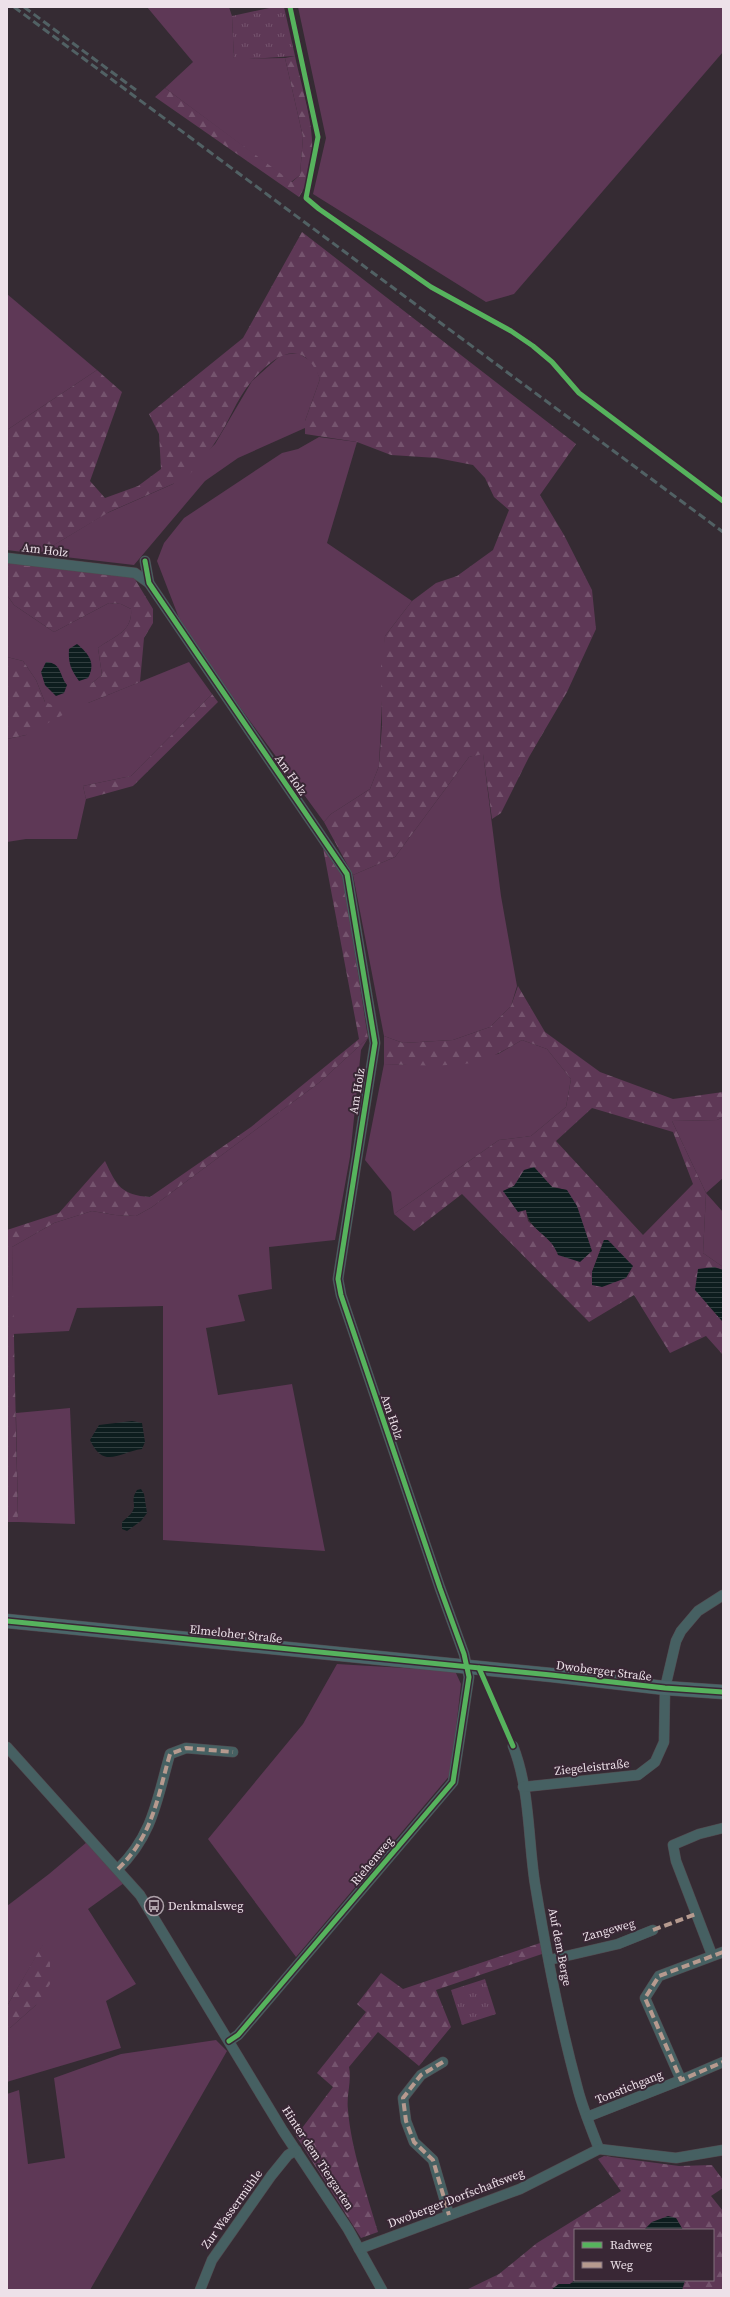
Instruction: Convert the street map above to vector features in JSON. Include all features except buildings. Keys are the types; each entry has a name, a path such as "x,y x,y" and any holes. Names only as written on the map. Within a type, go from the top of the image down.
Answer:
{"street":[{"name":"Am Holz","path":"7,558 136,573 149,583 347,874 375,1044 340,1266 340,1295 464,1654 465,1667"},
{"name":"Am Holz","path":"145,560 149,583"},
{"name":"Ziegeleistraße","path":"523,1787 638,1775 654,1762 664,1742 665,1688 676,1641 681,1631 698,1611 723,1595"},
{"name":"Elmeloher Straße","path":"7,1621 483,1668"},
{"name":"Riehenweg","path":"229,2041 238,2035 453,1782 469,1677 465,1667"},
{"name":"Dwoberger Straße","path":"483,1668 665,1688 723,1692"},
{"name":"Auf dem Berge","path":"513,1746 518,1759 523,1787 535,1883 549,1960 577,2087 599,2149"},
{"path":"7,1747 118,1869 149,1908 229,2041"},
{"path":"118,1869 128,1859 146,1834 170,1754 186,1748 233,1752"},
{"path":"712,1955 676,1861 673,1845 699,1834 723,1828"},
{"name":"Zangeweg","path":"549,1960 618,1944 653,1930"},
{"path":"681,2080 645,1998 659,1976 723,1952"},
{"name":"Hinter dem Tiergarten","path":"229,2041 296,2150 348,2229 382,2290"},
{"path":"443,2062 421,2074 403,2098 406,2121 414,2142 433,2160 448,2215"},
{"name":"Tonstichgang","path":"588,2117 723,2062"},
{"path":"599,2149 676,2158 723,2150"},
{"name":"Dwoberger Dorfschaftsweg","path":"359,2249 520,2189 599,2149"},
{"name":"Zur Wassermühle","path":"200,2290 212,2260 271,2176 288,2155 296,2150"}],"green space":[{"path":"147,7 229,7 232,16 234,59 285,58 303,137 300,175 291,182 165,88 193,62"},
{"path":"274,7 284,7 295,56 234,60 232,16"},
{"path":"298,7 723,7 723,52 514,294 486,302 313,194 326,138"},
{"path":"295,56 308,109 312,146 311,164 307,181 299,197 155,97 165,88 292,182 300,175 303,137 285,58"},
{"path":"302,232 576,444 540,495 564,535 592,590 596,629 567,692 529,757 501,813 492,819 483,754 469,757 395,857 353,875 324,822 331,814 370,789 379,766 382,725 381,664 385,636 412,601 436,583 457,576 493,550 509,510 494,497 485,478 473,465 437,458 391,455 357,442 305,434 305,421 320,379 313,366 305,357 297,354 288,354 279,357 270,363 246,388 224,429 214,444 200,463 184,479 109,512 39,554 7,550 7,430 97,370 122,392 90,481 105,498 138,486 161,469 159,434 149,414 243,338"},
{"path":"7,294 97,370 7,430"},
{"path":"298,353 314,363 320,379 305,421 305,428 238,458 205,481 134,565 39,554 105,514 173,484 215,444 252,381 281,355"},
{"path":"319,437 357,442 327,543 412,601 385,636 379,766 370,789 331,814 324,822 184,631 157,561 164,543 184,518 282,453 298,449"},
{"path":"7,562 133,576 153,609 153,623 144,638 140,682 88,703 84,686 92,683 102,675 98,648 126,628 131,617 131,609 121,604 109,603 54,632 14,605 7,595"},
{"path":"7,595 14,605 54,632 109,603 121,604 131,609 131,617 126,628 98,648 102,675 92,683 88,703 189,662 212,694 131,776 83,786 86,799 77,839 26,839 7,842 7,739 26,735 45,702 36,680 23,661 7,657"},
{"path":"7,657 23,661 36,680 45,702 68,712 26,735 7,739"},
{"path":"212,694 218,702 133,786 86,799 83,786 131,776"},
{"path":"483,753 501,896 517,986 511,1006 490,1027 453,1040 403,1043 384,1036 353,875 395,857 469,757"},
{"path":"323,848 343,876 368,1038 320,1082 152,1207 136,1216 115,1215 92,1211 54,1223 12,1247 18,1522 7,1522 7,1230 59,1213 105,1161 113,1177 121,1188 132,1194 150,1197 251,1127 359,1039"},
{"path":"518,986 545,1032 600,1072 673,1099 723,1092 723,1117 717,1120 672,1121 706,1193 703,1253 723,1267 723,1270 714,1267 707,1304 723,1322 723,1355 706,1336 670,1353 634,1295 589,1322 462,1194 414,1231 394,1214 499,1140 531,1136 566,1107 571,1079 547,1049 522,1040 491,1057 478,1062 439,1065 384,1064 384,1036 403,1043 453,1040 490,1027 511,1006","holes":["592,1108 673,1132 693,1184 643,1235 556,1141","534,1167 552,1187 567,1190 554,1245 528,1221 526,1210 503,1191 514,1186","604,1240 626,1278 592,1272"]},
{"path":"368,1038 361,1050 350,1157 335,1240 269,1247 272,1289 238,1295 245,1321 206,1328 218,1395 292,1384 325,1551 163,1540 163,1306 77,1308 69,1331 13,1334 12,1247 54,1223 92,1211 115,1215 136,1216 152,1207 320,1082"},
{"path":"522,1040 547,1049 571,1079 566,1107 531,1136 499,1140 394,1214 391,1192 365,1160 384,1064 420,1065 498,1054"},
{"path":"723,1117 723,1178 706,1193 672,1121 717,1120"},
{"path":"706,1193 723,1212 723,1267 703,1253"},
{"path":"70,1408 75,1524 18,1522 16,1413"},
{"path":"337,1664 455,1671 461,1684 451,1774 296,1957 208,1839 303,1724"},
{"path":"87,1842 124,1883 88,1909 136,1984 106,2001 121,2048 10,2081 10,2028 36,2005 43,1945 7,2006 7,1906 49,1874"},
{"path":"540,1943 542,1954 436,1990 451,2027 419,2066 378,2032 349,2067 350,2078 348,2104 352,2140 378,2232 361,2238 296,2136 333,2087 317,2073 366,2012 357,2004 381,1973 403,1989"},
{"path":"43,1944 50,1953 50,1984 36,2005 10,2028 10,2081 7,2082 7,2006"},
{"path":"485,1979 496,2014 462,2025 451,1990"},
{"path":"216,2040 227,2051 90,2290 7,2290 7,2094 19,2090 28,2164 65,2158 54,2078 121,2054"},
{"path":"604,2156 679,2166 712,2165 723,2180 723,2188 711,2196 723,2211 723,2290 682,2290 685,2281 714,2281 714,2229 682,2229 676,2218 652,2222 645,2229 574,2229 574,2281 570,2284 559,2284 551,2290 466,2290 499,2274 537,2243 621,2191 598,2159"}],"shaded area":[{"path":"77,644 88,655 91,663 88,678 79,681 72,670 69,658 69,649"},
{"path":"46,662 55,665 60,670 67,685 64,693 56,696 45,685 41,672"},
{"path":"534,1167 552,1187 567,1190 577,1206 592,1251 580,1262 558,1255 550,1242 531,1223 526,1210 518,1212 503,1191 514,1186 524,1170"},
{"path":"604,1240 608,1240 633,1266 626,1278 602,1287 592,1285 592,1272"},
{"path":"714,1267 723,1270 723,1322 695,1290 698,1269"},
{"path":"132,1421 142,1423 145,1442 142,1449 113,1457 107,1457 95,1449 90,1440 99,1425"},
{"path":"141,1489 144,1494 147,1513 141,1521 127,1531 122,1529 122,1522 129,1516 134,1508 134,1495 137,1490"},
{"path":"668,2216 676,2218 682,2229 645,2229 652,2222"},
{"path":"574,2281 685,2281 682,2290 551,2290 559,2284 570,2284"}],"railway":[{"path":"14,7 723,532"},
{"path":"24,7 136,90"}],"marked path":[{"path":"118,1869 130,1856 146,1830 157,1801 170,1754 186,1748 233,1752"},
{"path":"653,1930 696,1914"},
{"path":"723,1952 659,1976 645,1998 681,2080 723,2062"},
{"path":"443,2062 421,2075 403,2098 406,2121 414,2142 433,2160 449,2215"}],"cycle path":[{"path":"290,7 318,137 306,198 319,209 431,287 511,331 533,346 552,362 579,393 723,501"},
{"path":"145,561 149,583 347,874 375,1043 338,1279 341,1295 440,1588 464,1654 469,1677 453,1782 238,2035 229,2041"},
{"path":"7,1621 551,1675 665,1688 723,1692"},
{"path":"479,1668 513,1746"}],"place":[{"name":"Denkmalsweg","path":"154,1906"}]}
